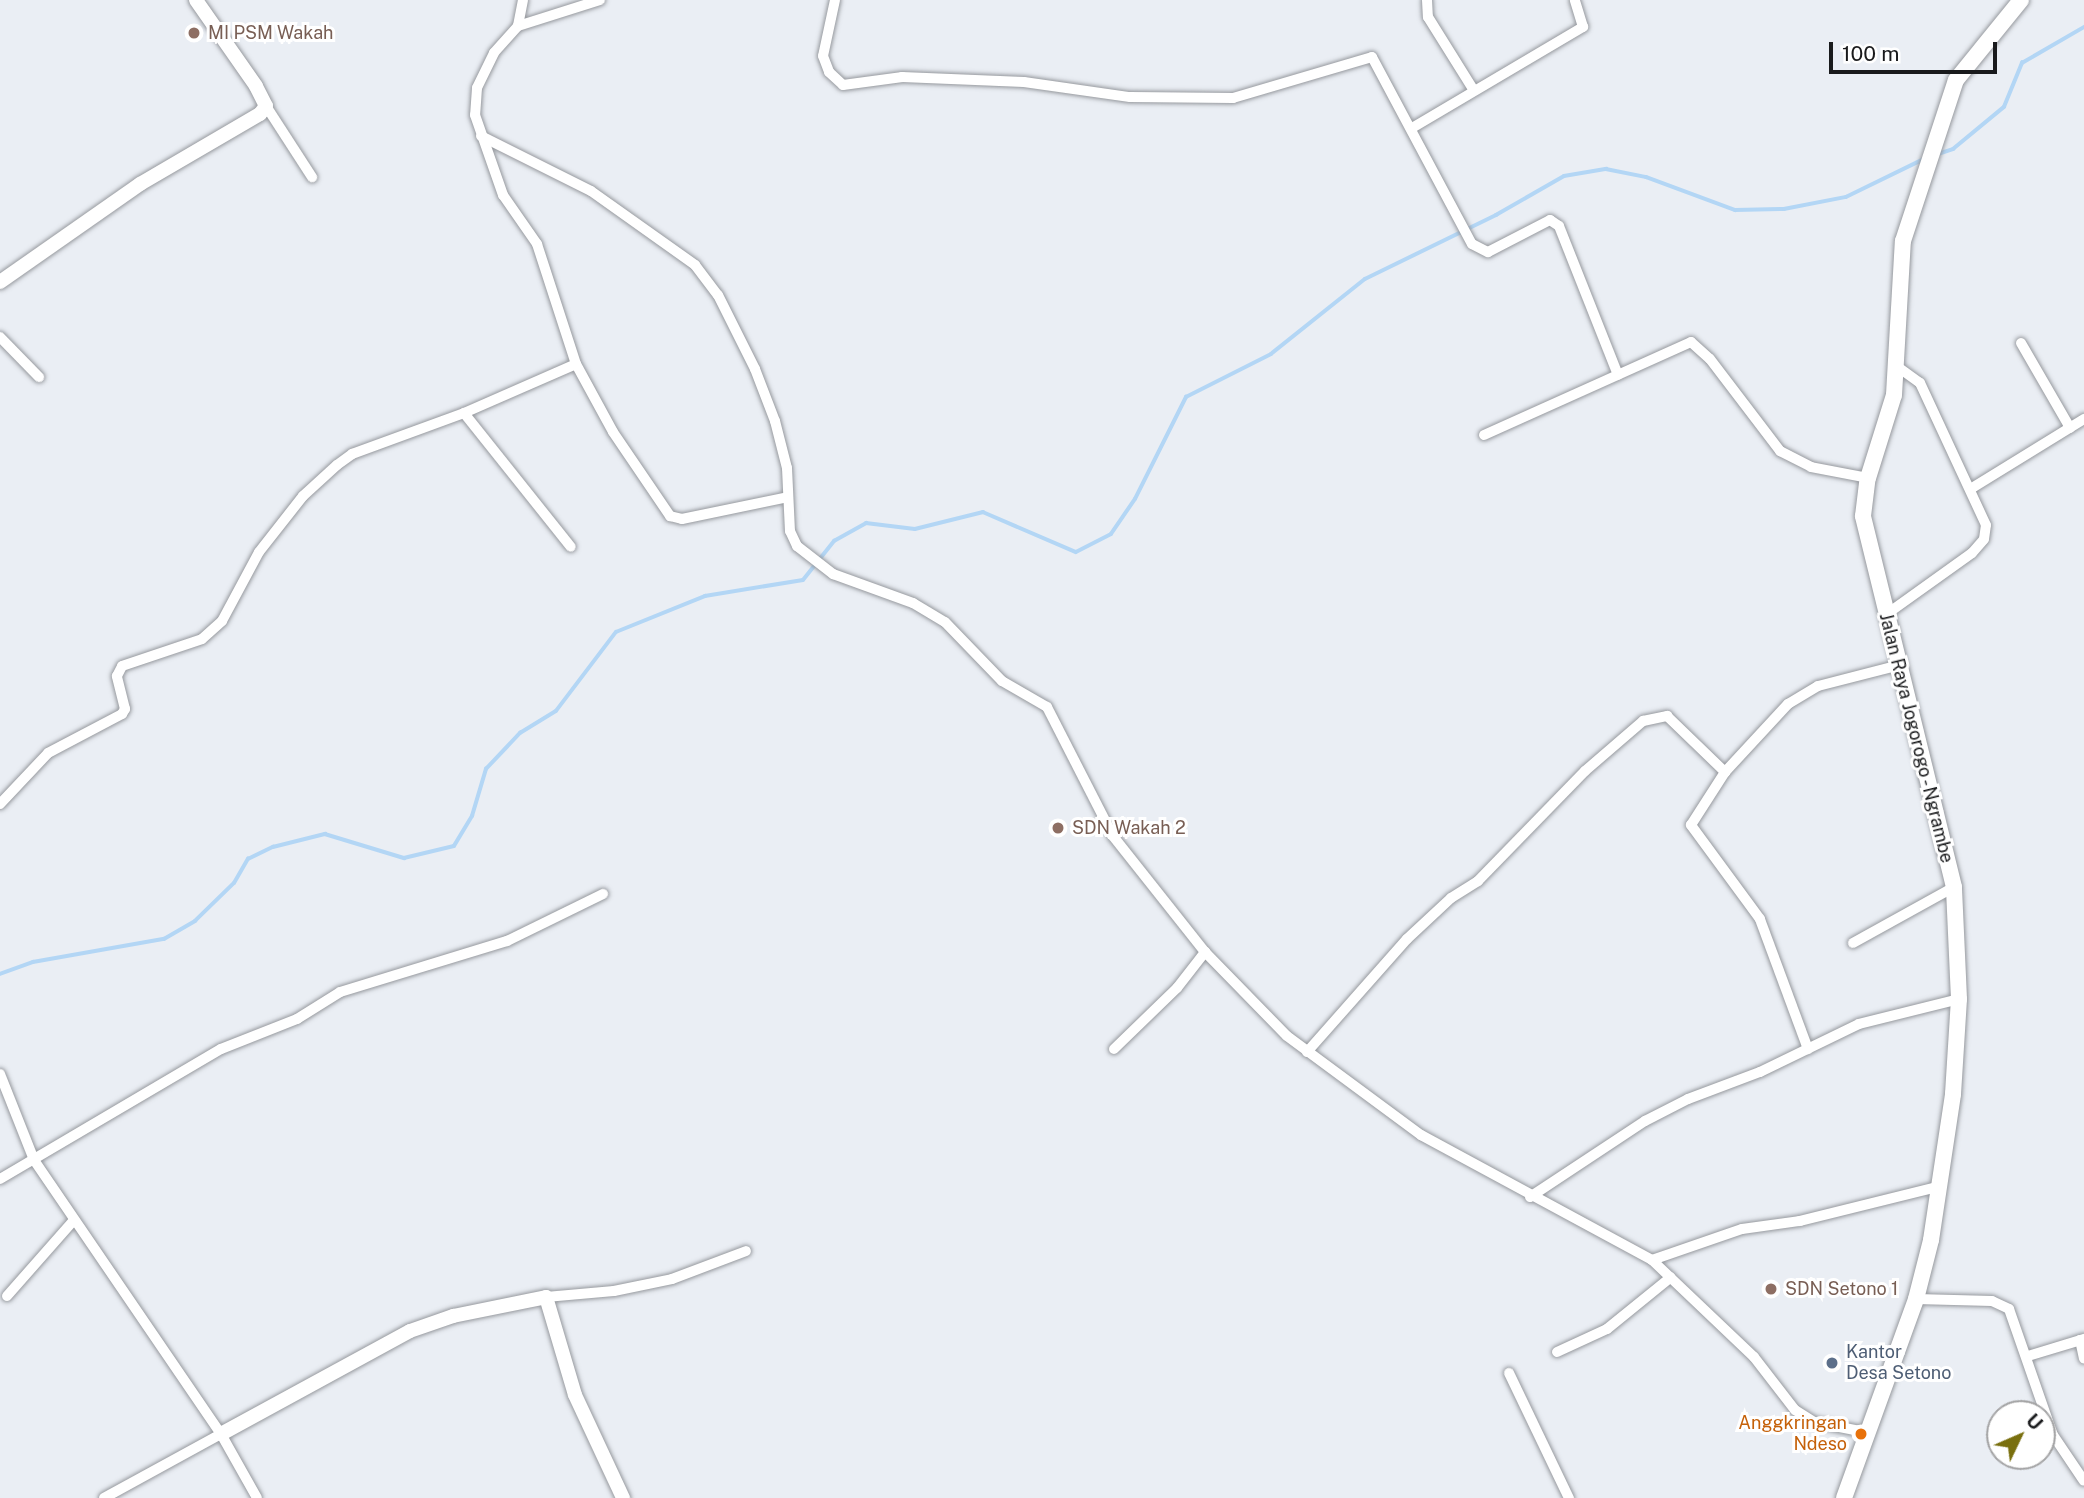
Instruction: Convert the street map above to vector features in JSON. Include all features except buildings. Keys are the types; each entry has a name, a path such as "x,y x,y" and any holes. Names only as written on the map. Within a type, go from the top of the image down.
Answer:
{"main road":[{"name":"Jalan Raya Jogorogo - Ngrambe","path":"1844,1498 1865,1432 1916,1299 1941,1186 1959,999 1954,887 1863,526 1868,478 1890,416 1897,366 1899,262 1941,125 1965,66 2021,0"}],"street":[{"path":"523,0 518,26 494,53 477,88 475,115 503,195 537,244 576,364 613,432 670,516 682,519 788,497"},
{"path":"518,26 600,0"},
{"path":"835,0 823,56 828,72 843,85 902,77 1024,82 1129,97 1233,98 1318,75 1368,56 1375,60 1462,227 1477,248 1494,250 1550,220 1559,226 1618,375"},
{"path":"1427,0 1428,17 1473,89"},
{"path":"1412,128 1473,89 1583,27 1575,0"},
{"path":"198,1 312,177"},
{"path":"0,282 141,184 260,114 266,106"},
{"path":"481,136 591,191 695,265 718,295 755,369 788,468 790,531 810,560 833,574 913,603 945,622 1002,681 1047,707 1114,836 1205,952 1307,1052 1421,1135 1530,1197 1652,1259 1754,1357 1795,1410 1814,1422 1865,1432"},
{"path":"0,337 39,377"},
{"path":"1484,435 1691,342 1710,359 1780,451 1811,467 1868,478"},
{"path":"2021,343 2070,428"},
{"path":"0,804 48,753 122,714 125,709 117,676 122,666 202,639 222,621 259,552 322,476 352,454 464,413 576,364"},
{"path":"1884,616 1978,547 1986,526 1972,488 1920,383 1897,366"},
{"path":"464,413 571,547"},
{"path":"1972,488 2084,419"},
{"path":"1808,1049 1760,919 1692,832 1691,825 1726,772 1764,724 1802,693 1900,665"},
{"path":"1307,1052 1408,939 1451,898 1478,881 1585,771 1643,721 1667,716 1726,772"},
{"path":"1853,943 1954,887"},
{"path":"0,1179 221,1049 298,1019 340,992 507,941 603,894"},
{"path":"1114,1049 1177,988 1205,952"},
{"path":"1530,1197 1645,1121 1859,1024 1959,999"},
{"path":"0,1074 34,1160 221,1434 257,1498"},
{"path":"1652,1259 1742,1229 1800,1221 1941,1186"},
{"path":"6,1296 74,1220"},
{"path":"104,1498 410,1331 453,1316 546,1297 614,1292 672,1279 746,1251"},
{"path":"1557,1352 1606,1329 1671,1277"},
{"path":"546,1297 575,1395 623,1498"},
{"path":"1916,1299 2002,1303 2015,1318 2053,1435 2084,1482"},
{"path":"2028,1356 2082,1339 2084,1359"},
{"path":"1509,1373 1569,1498"}],"waterway":[{"path":"1938,154 1953,149 2004,107 2022,63 2084,27"},
{"path":"0,974 33,962 164,939 195,921 234,883 248,859 273,847 325,834 404,858 454,846 472,816 486,769 520,733 556,711 616,632 705,596 803,580 834,541 866,523 915,529 983,512 1076,552 1111,534 1135,499 1186,397 1271,354 1365,279 1496,215 1564,176 1606,169 1646,177 1735,210 1784,209 1846,197 1924,159"}],"place":[{"name":"MI PSM Wakah","path":"194,33"},
{"name":"SDN Wakah 2","path":"1058,828"},
{"name":"SDN Setono 1","path":"1771,1289"},
{"name":"Kantor Desa Setono","path":"1832,1363"},
{"name":"Anggkringan Ndeso","path":"1861,1434"}]}
